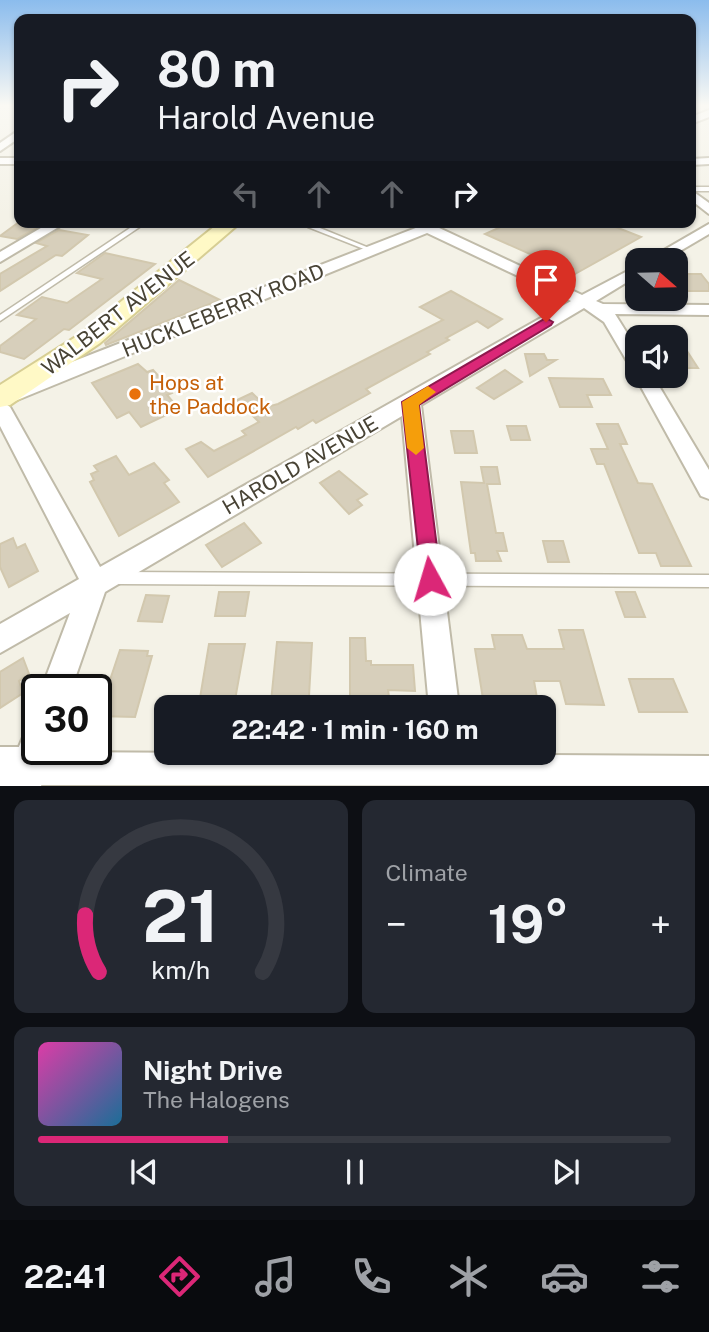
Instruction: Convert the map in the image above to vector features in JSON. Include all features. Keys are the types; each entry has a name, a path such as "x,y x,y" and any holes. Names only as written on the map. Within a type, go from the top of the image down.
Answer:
{"main road":[{"name":"WALBERT AVENUE","path":"0,398 91,338 225,228"}],"street":[{"path":"696,196 709,210"},
{"path":"0,258 51,228"},
{"name":"HUCKLEBERRY ROAD","path":"0,398 432,228"},
{"path":"442,228 592,305 611,319 625,343"},
{"path":"674,248 709,228"},
{"name":"HAROLD AVENUE","path":"0,639 411,402 592,305 625,279"},
{"path":"592,305 709,310"},
{"path":"651,388 709,490"},
{"path":"411,402 443,695"},
{"path":"0,407 99,580 62,674"},
{"path":"21,766 709,773"}],"lane":[{"path":"0,319 135,228"},
{"path":"315,228 371,250"},
{"path":"99,580 709,581"}],"building":[{"path":"14,226 14,228 36,228 17,239 0,236"},
{"path":"498,228 618,228 641,237 575,274 485,234"},
{"path":"59,230 88,235 62,256 56,255 0,291 0,274 47,246 36,243"},
{"path":"105,253 155,264 69,330 64,329 24,359 0,352 0,346 36,319 17,315 42,297 67,303 102,279 77,273"},
{"path":"688,274 701,274 709,284 709,291 688,291"},
{"path":"179,280 220,300 106,345 105,343"},
{"path":"451,291 502,319 488,328 477,321 446,338 449,340 427,352 430,354 366,389 370,393 316,423 313,420 298,429 296,427 208,477 186,449 201,442 214,451 246,435 242,431 259,422 237,400 252,393 267,407 278,404 443,320 420,307"},
{"path":"688,353 698,368 688,368"},
{"path":"525,354 544,354 547,360 556,360 530,376"},
{"name":"Hops at the Paddock","path":"138,364 147,372 153,370 164,382 172,393 167,395 179,409 141,427 129,412 117,418 92,383"},
{"path":"505,370 522,382 494,399 477,388"},
{"path":"549,378 603,379 611,395 587,395 592,407 560,407"},
{"path":"597,424 618,424 627,444 620,444 638,483 652,484 691,566 661,566 656,553 639,553 604,464 597,464 591,449 608,449"},
{"path":"507,426 526,426 530,440 511,440"},
{"path":"451,431 473,431 477,453 455,453"},
{"path":"116,456 129,475 154,463 169,480 164,483 179,502 119,536 90,482 94,480 91,474 98,471 94,466"},
{"path":"481,467 497,467 500,484 487,484 496,533 503,533 507,551 497,551 501,561 476,561 475,553 471,553 461,482 484,483"},
{"path":"339,471 367,494 357,500 362,505 349,514 320,483"},
{"path":"244,523 261,543 222,567 206,545"},
{"path":"13,538 17,548 25,544 38,571 9,587 0,567 0,544"},
{"path":"543,541 563,541 569,562 548,562"},
{"path":"219,592 249,592 245,616 215,616"},
{"path":"616,592 635,592 645,617 625,617"},
{"path":"146,595 169,596 162,622 138,621"},
{"path":"559,630 583,630 604,705 566,704 560,681 534,681 536,695 482,695 475,649 495,649 492,635 522,635 527,649 564,649"},
{"path":"350,638 365,638 366,661 371,661 371,665 413,665 415,691 388,690 389,695 350,695"},
{"path":"277,642 312,643 309,695 272,695"},
{"path":"209,644 245,644 236,695 200,695"},
{"path":"120,650 148,651 147,656 152,656 135,717 112,716 112,674"},
{"path":"23,658 29,674 21,674 21,694 0,708 0,672"},
{"path":"629,679 673,679 687,712 639,712"}],"slow traffic":[{"path":"416,448 411,402 428,392"}],"place":[{"name":"Hops at the Paddock","path":"135,394"}],"route":[{"path":"430,579 411,402 546,322"}]}
